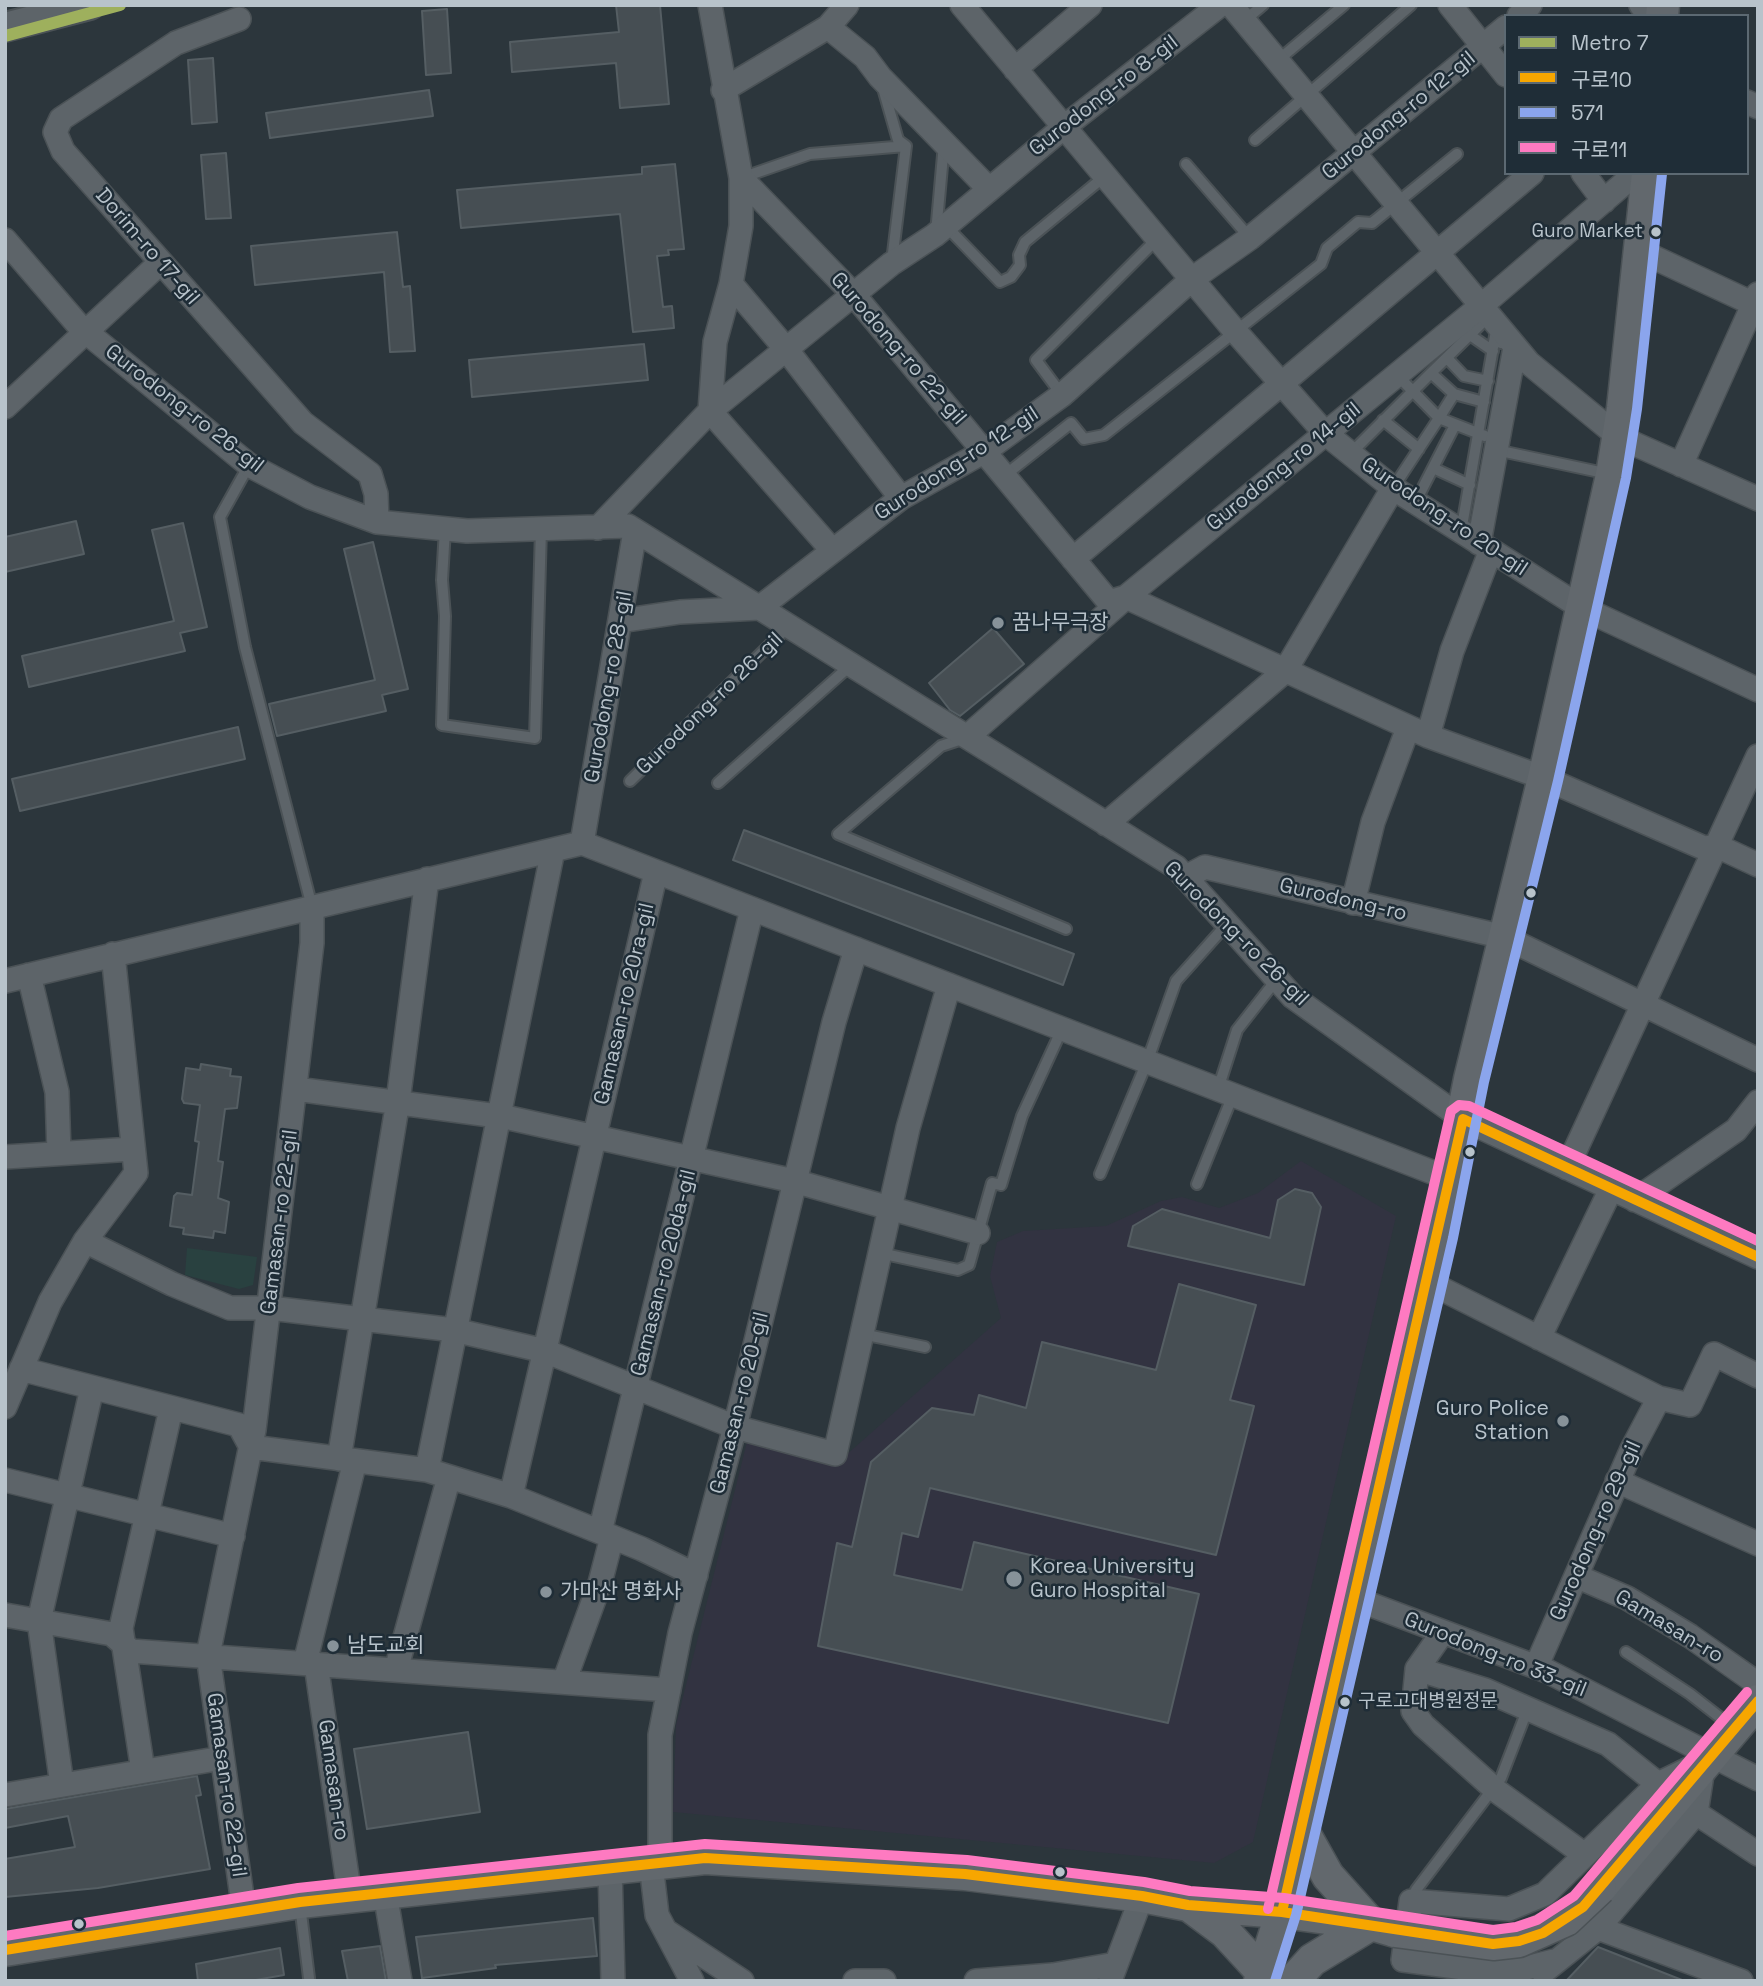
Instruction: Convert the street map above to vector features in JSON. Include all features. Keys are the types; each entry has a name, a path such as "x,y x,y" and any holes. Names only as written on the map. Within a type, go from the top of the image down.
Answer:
{"main road":[{"path":"1267,1978 1612,475 1619,437 1648,175"},
{"path":"5,1950 300,1902 705,1858 965,1874 1142,1896 1188,1905 1282,1912 1390,1939 1493,1944 1519,1941 1543,1933 1566,1920 1600,1888 1707,1758 1758,1701"},
{"path":"1300,1826 1328,1876 1390,1939"},
{"path":"1188,1905 1225,1932 1267,1978"},
{"path":"1293,1981 1312,1960 1390,1939"}],"street":[{"path":"5,27 90,5"},
{"path":"710,5 741,178 741,226 731,284 715,342 710,411 832,550"},
{"path":"723,89 828,27 847,5"},
{"path":"1016,69 1090,5"},
{"name":"Gurodong-ro 8-gil","path":"598,528 710,411 891,264 940,231 1064,127 1220,5"},
{"name":"Gurodong-ro 12-gil","path":"1450,5 1483,47"},
{"name":"Gurodong-ro 20-gil","path":"970,8 1064,127 1235,331 1325,433 1394,488 1582,608 1758,690"},
{"path":"1237,13 1439,255 1477,319 1504,347 1529,363 1619,437 1758,499"},
{"name":"Dorim-ro 17-gil","path":"239,19 176,43 61,119 55,132 63,151 303,423 370,474 376,495 377,522"},
{"path":"828,27 865,57 880,77 989,188"},
{"name":"Gurodong-ro 12-gil","path":"758,608 901,498 985,451 1062,395 1192,279 1250,238 1504,29"},
{"path":"1483,47 1504,73"},
{"path":"1073,559 1439,255 1530,175"},
{"path":"1584,175 1604,201"},
{"name":"Gurodong-ro 14-gil","path":"967,737 1126,597 1325,433 1404,383 1634,175"},
{"name":"Gurodong-ro 22-gil","path":"741,178 854,295 1109,602 1126,597 1418,732 1544,778 1704,848 1717,846 1758,865"},
{"name":"Gurodong-ro 26-gil","path":"5,240 85,331 249,464 310,497 377,522 445,529 541,530 628,526 1176,867 1293,997 1463,1119 1758,1257"},
{"path":"1640,251 1756,301 1681,465"},
{"name":"Gurodong-ro 26-gil","path":"85,331 160,262"},
{"path":"731,284 786,349 901,498"},
{"path":"5,407 85,331"},
{"path":"1353,904 1373,821 1418,732 1452,651 1477,542 1504,347"},
{"path":"1106,824 1285,671 1394,488"},
{"name":"Gurodong-ro 28-gil","path":"582,843 635,531"},
{"name":"Gurodong-ro 26-gil","path":"620,621 680,612 758,608"},
{"path":"1567,1168 1758,756"},
{"path":"5,981 582,843 1450,1179"},
{"path":"427,1470 553,850"},
{"name":"Gurodong-ro","path":"1186,877 1205,867 1353,904 1504,937 1758,1060"},
{"name":"Gamasan-ro 20ra-gil","path":"594,1136 656,872"},
{"path":"310,1663 347,1460 364,1319 398,1101 427,879"},
{"name":"Gamasan-ro 22-gil","path":"244,1911 208,1656 251,1447 296,1089 312,943 312,906"},
{"path":"693,1159 752,909"},
{"name":"Gamasan-ro 20-gil","path":"692,1981 657,1915 655,1863 660,1735 696,1575 735,1427 794,1181 834,1022 856,949"},
{"path":"5,1407 50,1302 85,1241 135,1173 113,954"},
{"path":"29,975 57,1092 59,1153"},
{"path":"735,1427 835,1454 908,1128 949,985"},
{"path":"296,1089 498,1115 794,1181 978,1233"},
{"path":"1635,1200 1736,1130 1758,1102"},
{"path":"511,1496 594,1136"},
{"path":"5,1157 133,1149"},
{"name":"Gamasan-ro 20da-gil","path":"635,1387 693,1159"},
{"path":"1539,1338 1611,1189"},
{"name":"Gamasan-ro 20da-gil","path":"85,1241 172,1284 230,1308 270,1308 454,1329 545,1351 735,1427"},
{"path":"1428,1282 1659,1398 1690,1405 1714,1354 1758,1376"},
{"path":"21,1369 239,1425 251,1447 427,1470 511,1496 606,1534 696,1575"},
{"path":"564,1682 600,1583 606,1534 635,1387"},
{"path":"62,1785 39,1621 92,1388"},
{"name":"Gurodong-ro 29-gil","path":"1536,1667 1617,1481 1659,1398"},
{"path":"143,1772 121,1628 171,1409"},
{"path":"396,1670 449,1477"},
{"path":"5,1480 233,1536"},
{"path":"1617,1481 1758,1544"},
{"name":"Gamasan-ro","path":"1576,1576 1627,1598 1690,1636 1758,1684"},
{"name":"Gurodong-ro 33-gil","path":"1353,1598 1536,1667 1707,1758 1758,1779"},
{"path":"5,1615 112,1634 131,1651 669,1690"},
{"path":"1443,1632 1418,1668 1413,1711 1423,1726 1494,1789 1586,1854"},
{"name":"Gamasan-ro","path":"310,1663 350,1897"},
{"path":"1418,1668 1528,1708 1608,1744 1658,1784"},
{"path":"5,1795 222,1758"},
{"path":"1554,1961 1526,1968 1473,1974 1390,1939 1411,1901 1509,1909 1545,1894 1658,1784 1707,1758"},
{"path":"1533,1981 1554,1961 1598,1928 1696,1813 1707,1758"},
{"path":"1696,1813 1758,1854"},
{"path":"610,1868 613,1981"},
{"path":"385,1893 400,1981"},
{"path":"976,1981 1113,1972 1142,1896"},
{"path":"1598,1928 1741,1981"},
{"path":"665,1930 742,1981"},
{"path":"855,1981 884,1981"}],"lane":[{"path":"1237,13 1263,5"},
{"path":"1277,61 1344,5"},
{"path":"1255,139 1411,5"},
{"path":"880,77 898,140 906,146"},
{"path":"945,142 940,231 1000,282 1011,277 1020,265 1019,255 1025,242 1105,176"},
{"path":"741,178 810,154 906,146"},
{"path":"891,264 906,146"},
{"path":"1235,331 1321,264 1327,248 1358,222 1372,223 1457,154"},
{"path":"1186,164 1250,238"},
{"path":"1062,395 1036,360 1158,238"},
{"path":"1351,453 1383,420 1404,383 1431,373 1447,358 1477,319 1504,347 1488,382 1484,402 1491,442 1470,485 1477,542"},
{"name":"Gurodong-ro 12-gil","path":"1004,476 1071,423 1084,439 1104,435 1235,331"},
{"path":"1447,358 1464,376 1488,382"},
{"path":"1431,373 1454,394 1484,402"},
{"path":"1404,383 1439,418 1491,442 1612,475"},
{"path":"1394,488 1454,394"},
{"path":"1383,420 1419,449"},
{"path":"1416,501 1455,425"},
{"path":"249,464 220,517 245,647 312,906"},
{"path":"1433,468 1470,485"},
{"path":"445,529 442,580 442,725 535,738 541,530"},
{"name":"Gurodong-ro 26-gil","path":"630,782 789,626"},
{"path":"718,783 851,665"},
{"path":"967,737 941,747 838,834 1066,929"},
{"path":"1100,1174 1147,1062 1176,981 1228,924"},
{"path":"1198,1184 1225,1092 1237,1030 1277,979"},
{"path":"880,1253 958,1270 969,1265 992,1183 1001,1185 1022,1116 1062,1029"},
{"path":"862,1334 925,1347"},
{"name":"Gamasan-ro","path":"1626,1652 1690,1693 1734,1728"},
{"path":"1416,1890 1502,1779 1528,1708"},
{"path":"300,1902 309,1978"}],"shaded area":[{"name":"Korea University Guro Hospital","path":"1301,1161 1396,1216 1253,1842 1214,1863 673,1812 676,1725 747,1442 836,1464 1001,1318 990,1276 997,1242 1023,1231 1106,1226 1161,1201 1182,1197 1219,1208 1258,1193"}],"green space":[{"path":"187,1248 257,1257 253,1285 239,1289 185,1275"}],"building":[{"path":"616,5 660,5 669,104 620,108 616,63 512,72 510,42 619,32"},
{"path":"447,9 451,73 426,75 422,11"},
{"path":"213,58 217,122 192,124 188,60"},
{"path":"429,90 433,116 270,138 266,113"},
{"path":"226,153 231,218 206,219 201,155"},
{"path":"675,164 684,249 668,250 669,255 657,256 663,307 672,306 674,328 633,332 620,214 461,228 457,190 642,174 642,167"},
{"path":"397,232 403,287 410,286 415,351 390,352 384,272 255,285 251,246"},
{"path":"644,344 648,380 472,397 469,360"},
{"path":"76,521 84,554 5,572 5,537"},
{"path":"183,523 207,627 180,633 185,651 29,687 22,656 174,621 152,530"},
{"path":"373,542 408,689 382,695 386,711 277,736 269,704 375,680 344,549"},
{"path":"993,628 1024,664 960,716 950,710 929,683"},
{"path":"238,727 245,759 20,811 12,779"},
{"path":"744,830 1074,954 1063,985 733,860"},
{"path":"201,1064 231,1069 230,1076 241,1077 237,1108 225,1109 218,1161 223,1162 218,1198 229,1202 225,1233 214,1231 213,1238 183,1234 184,1228 170,1226 174,1196 177,1193 192,1195 199,1142 195,1141 200,1105 184,1103 182,1099 186,1068 200,1070"},
{"path":"1295,1189 1312,1193 1321,1207 1304,1285 1128,1246 1133,1226 1162,1209 1270,1238 1278,1200"},
{"path":"1179,1284 1256,1305 1230,1400 1254,1406 1216,1555 930,1488 918,1537 902,1533 894,1575 962,1590 974,1542 1199,1594 1168,1723 818,1646 837,1543 852,1547 871,1462 932,1408 974,1415 979,1395 1026,1408 1042,1342 1156,1370"},
{"path":"468,1732 480,1812 367,1829 354,1749"},
{"path":"197,1776 201,1795 196,1796 210,1869 98,1888 5,1897 5,1859 75,1847 68,1816 5,1828 5,1809"},
{"path":"593,1918 597,1956 495,1965 496,1968 422,1978 416,1937"},
{"path":"380,1946 386,1981 348,1981 342,1951"},
{"path":"1598,1947 1682,1980 1566,1981"},
{"path":"280,1948 284,1975 250,1981 198,1981 196,1964"}],"metro line":[{"name":"7","path":"5,36 120,5"}],"transit line":[{"name":"571","path":"1275,1981 1296,1915 1453,1238 1484,1082 1558,781 1626,478 1637,409 1662,175"},
{"name":"구로11","path":"1268,1909 1451,1111 1459,1105 1469,1106 1758,1241"},
{"name":"구로10","path":"1282,1912 1463,1119 1758,1257"},
{"name":"구로11","path":"5,1936 298,1888 705,1844 967,1860 1144,1882 1190,1891 1284,1898 1493,1930 1516,1927 1537,1920 1574,1896 1747,1692"},
{"name":"구로10","path":"5,1950 300,1902 705,1858 965,1874 1142,1896 1188,1905 1282,1912 1493,1944 1519,1941 1543,1933 1583,1907 1758,1701"}],"place":[{"name":"Guro Market","path":"1656,232"},
{"name":"꿈나무극장","path":"998,623"},
{"name":"Guro Police Station","path":"1563,1421"},
{"name":"Korea University Guro Hospital","path":"1014,1579"},
{"name":"가마산 명화사","path":"546,1592"},
{"name":"남도교회","path":"333,1646"},
{"name":"구로고대병원정문","path":"1345,1702"}]}
